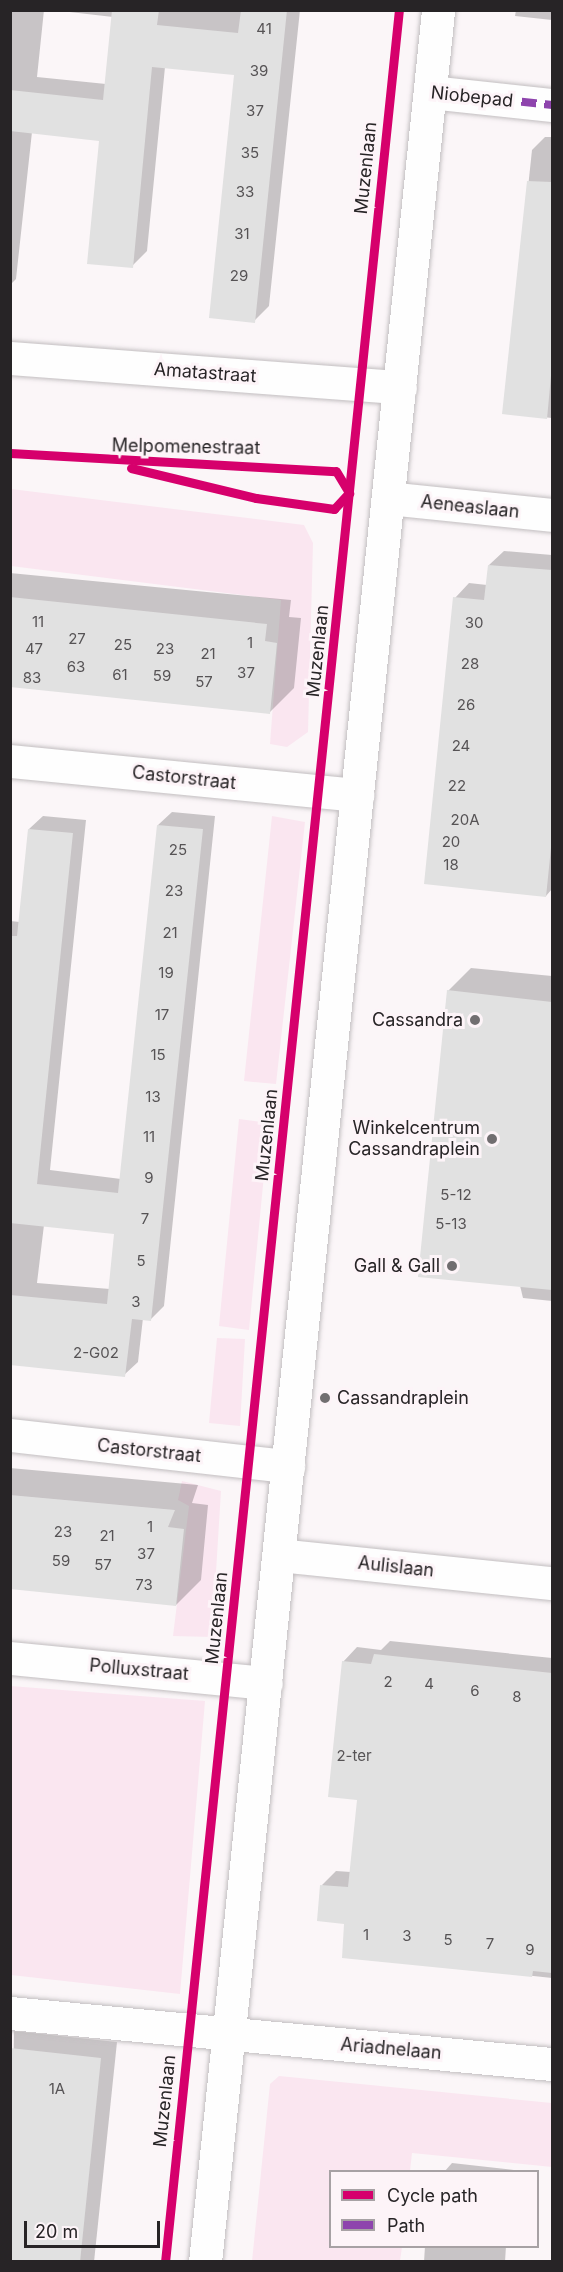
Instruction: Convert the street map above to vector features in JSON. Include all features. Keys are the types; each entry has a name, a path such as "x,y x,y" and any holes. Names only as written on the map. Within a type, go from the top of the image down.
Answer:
{"street":[{"path":"206,2262 438,10"},
{"name":"Niobepad","path":"430,92 552,105"},
{"name":"Amatastraat","path":"10,358 400,387"},
{"name":"Aeneaslaan","path":"388,498 552,515"},
{"name":"Castorstraat","path":"10,761 357,795"},
{"name":"Castorstraat","path":"10,1435 288,1466"},
{"name":"Aulislaan","path":"279,1555 552,1583"},
{"name":"Polluxstraat","path":"10,1658 266,1683"},
{"path":"10,2013 229,2035"},
{"name":"Ariadnelaan","path":"229,2035 552,2064"}],"shaded area":[{"path":"11,489 304,525 313,543 308,732 287,747 270,744 281,600 11,566"},
{"path":"272,816 305,822 276,1084 244,1081"},
{"path":"239,1119 269,1123 249,1330 219,1326"},
{"path":"217,1338 245,1339 240,1426 209,1423"},
{"path":"182,1481 221,1491 212,1637 173,1636 189,1506 178,1500"},
{"path":"10,1686 205,1701 180,1994 11,1975"},
{"path":"279,2076 552,2103 552,2167 412,2153 410,2170 329,2170 329,2248 402,2248 400,2261 252,2261 270,2084"}],"building":[{"path":"112,10 159,10 157,25 238,33 241,10 287,10 255,323 209,318 234,75 152,67 133,268 87,264 99,141 10,131 10,90 103,100"},
{"path":"527,181 552,182 552,365 547,419 502,414"},
{"path":"488,565 552,570 552,838 546,897 424,884 453,597 484,600"},
{"path":"10,597 267,624 265,641 277,643 270,714 10,687"},
{"path":"157,825 203,829 151,1321 132,1319 125,1377 10,1365 10,1295 107,1304 114,1234 10,1223 10,936 17,936 28,829 73,833 37,1184 118,1193"},
{"name":"Winkelcentrum Cassandraplein","path":"447,990 552,1002 552,1290 418,1277"},
{"path":"10,1495 175,1510 168,1527 184,1529 176,1606 10,1589"},
{"path":"374,1654 552,1673 552,1973 533,1971 532,1977 342,1958 344,1924 317,1921 320,1885 348,1887 357,1800 328,1797 342,1661 371,1664"},
{"path":"10,2048 101,2058 80,2262 10,2262"}],"marked path":[{"path":"430,92 552,105"}],"cycle path":[{"name":"Muzenlaan","path":"165,2262 399,10"},
{"name":"Melpomenestraat","path":"10,453 336,471 349,493"},
{"name":"Melpomenestraat","path":"131,468 256,498 334,509 349,493"}],"place":[{"name":"Cassandra","path":"475,1020"},
{"name":"Winkelcentrum Cassandraplein","path":"492,1139"},
{"name":"Gall & Gall","path":"452,1266"},
{"name":"Cassandraplein","path":"325,1398"}]}
